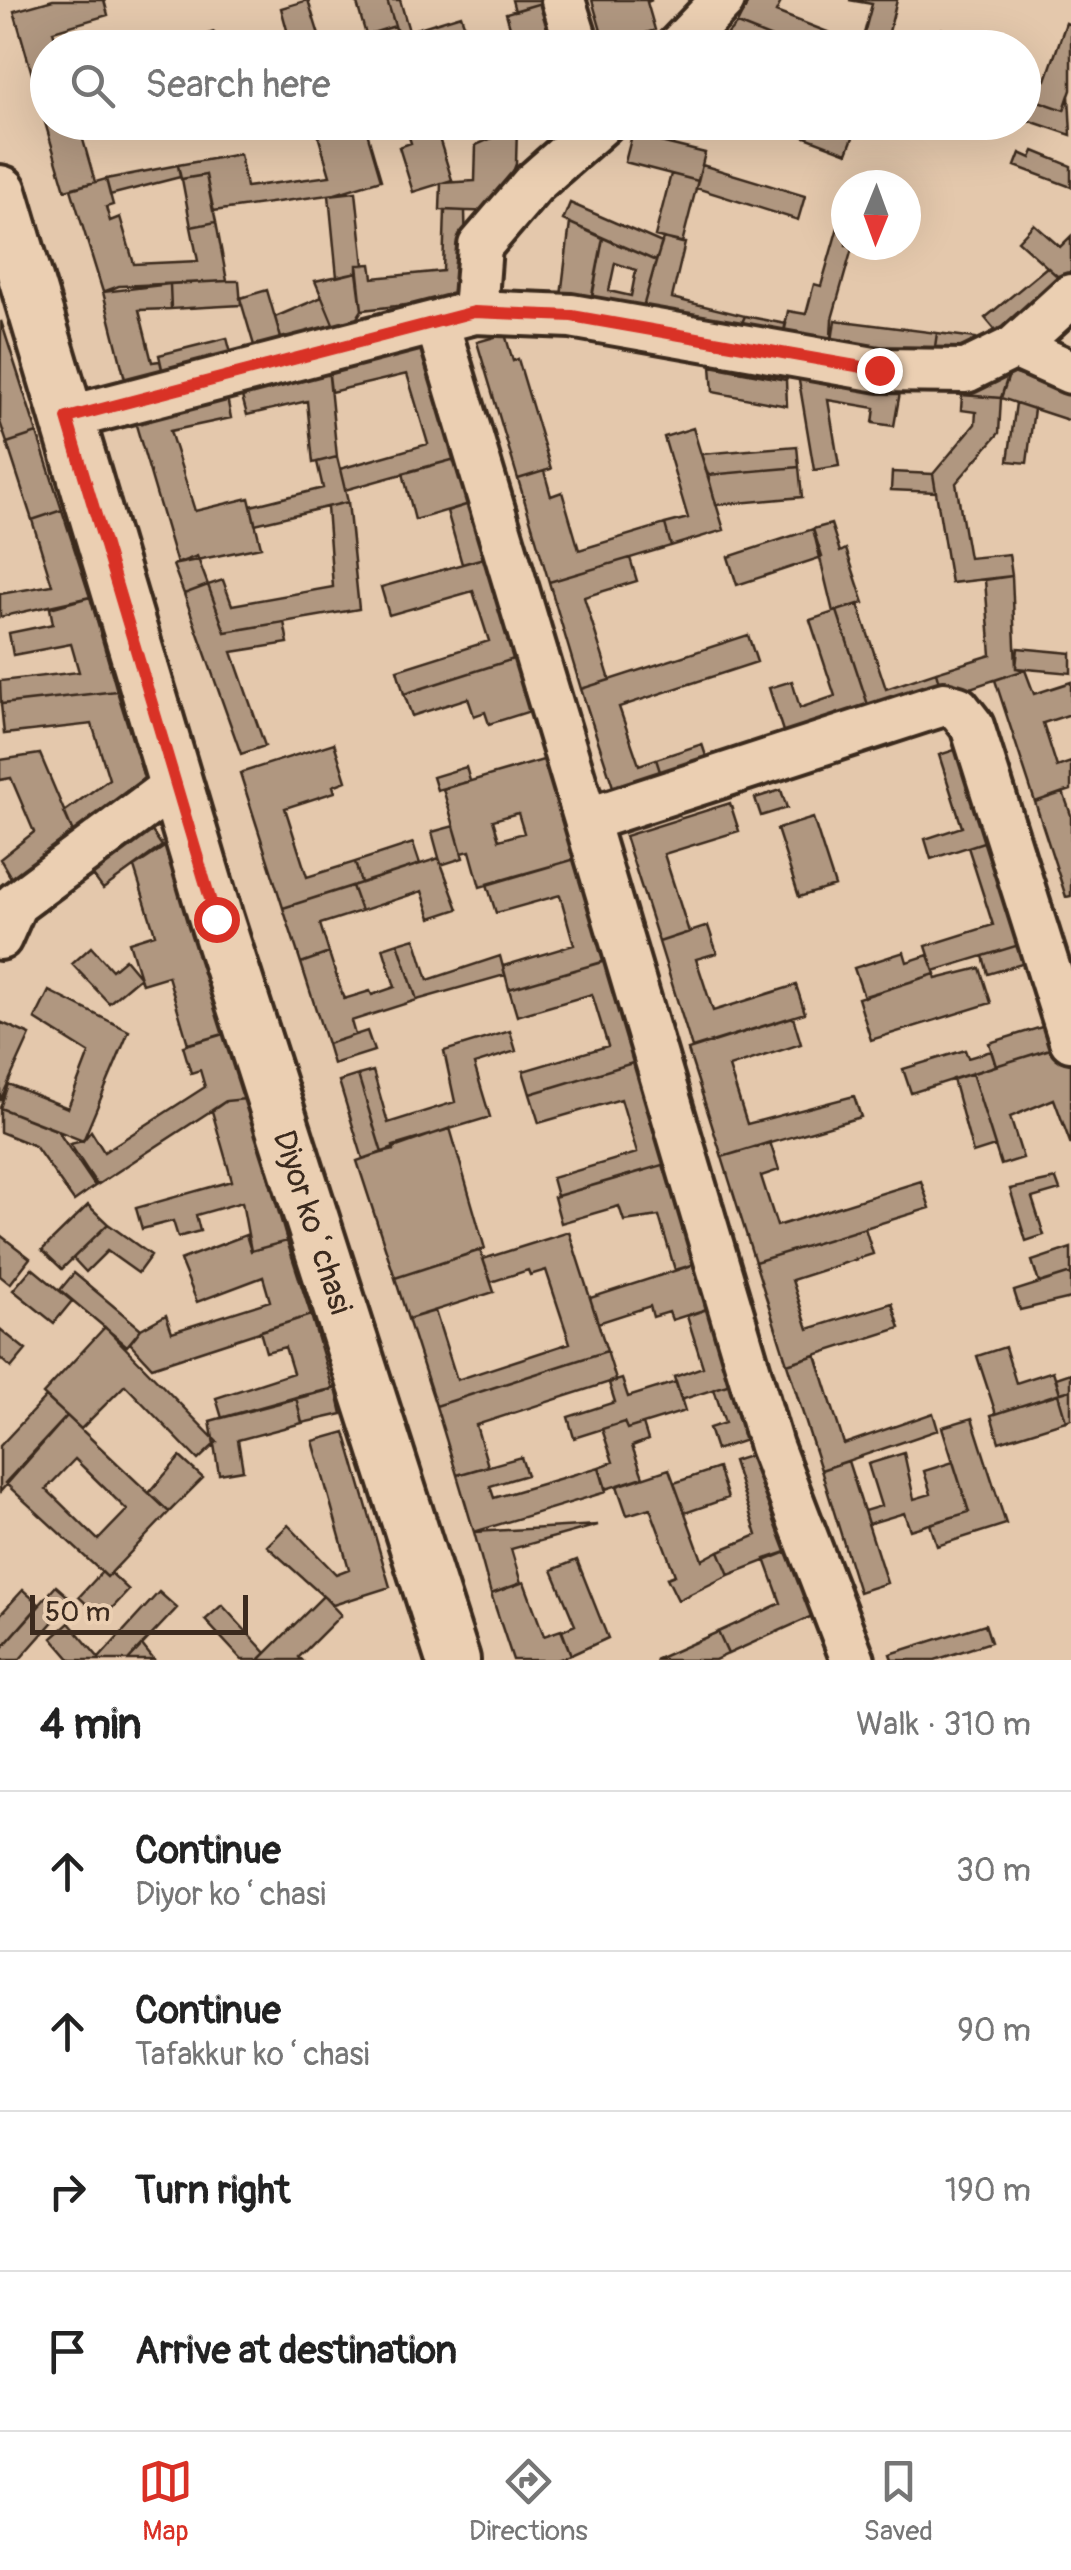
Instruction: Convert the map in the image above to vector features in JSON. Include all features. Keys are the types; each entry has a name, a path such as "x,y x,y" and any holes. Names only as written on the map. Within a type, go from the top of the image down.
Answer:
{"main road":[{"name":"Diyor koʻchasi","path":"0,192 177,783 453,1660"}],"street":[{"path":"562,0 572,30"},
{"path":"694,30 723,0"},
{"path":"583,140 533,184 480,246 456,318 586,820 771,1446 853,1660"},
{"path":"67,418 456,318 572,316 879,370 966,371 1016,348 1071,296"},
{"path":"1016,348 1071,372"},
{"path":"586,820 944,704 958,708 972,726 1071,1040"},
{"path":"5,916 177,783"}],"building":[{"path":"53,0 104,0 108,15 56,30 30,30 30,67 14,11"},
{"path":"308,0 317,30 287,30 281,8"},
{"path":"356,0 387,0 395,26 365,30"},
{"path":"387,0 400,0 409,30 396,30"},
{"path":"512,0 540,0 541,3 515,11"},
{"path":"592,0 652,0 647,2 655,30 601,30"},
{"path":"749,0 782,0 776,12 822,30 752,30 737,24"},
{"path":"849,0 897,0 890,30 865,30 872,4"},
{"path":"541,3 549,30 511,30 506,13"},
{"path":"461,15 466,30 412,30"},
{"path":"1066,23 1071,25 1071,90 1064,110 1041,102 1041,78 1046,80"},
{"path":"1069,95 1071,135 1041,125 1041,102 1064,110"},
{"path":"50,140 83,140 95,182 65,190"},
{"path":"320,140 369,140 381,180 335,194 213,211 206,175 181,179 178,165 240,154 246,187 330,176"},
{"path":"410,140 440,140 452,180 413,192 399,147 411,143"},
{"path":"487,140 517,140 516,164 498,212 440,210 441,183 475,181 476,145"},
{"path":"631,140 652,140 705,153 698,181 625,162"},
{"path":"813,140 852,140 847,153"},
{"path":"1034,151 1071,166 1071,187 1015,166 1020,153 1031,158"},
{"path":"178,165 180,177 110,195 106,179"},
{"path":"702,165 805,196 798,220 696,188"},
{"path":"671,174 698,181 682,243 655,236"},
{"path":"206,175 216,222 191,227 182,179"},
{"path":"106,179 113,205 106,207 110,221 120,217 134,264 198,261 191,227 216,222 227,281 119,286 103,292 71,189"},
{"path":"356,192 364,265 357,265 357,272 337,277 329,195"},
{"path":"570,203 662,243 656,261 563,220"},
{"path":"445,210 465,211 467,298 362,310 357,265 371,264 373,278 443,271"},
{"path":"570,223 603,238 591,300 561,296"},
{"path":"1034,224 1060,247 1071,236 1071,278 1066,284 1018,241"},
{"path":"603,238 656,261 642,311 592,298","holes":["615,263 636,270 631,296 609,291"]},
{"path":"663,238 685,243 672,298 745,316 736,336 641,314"},
{"path":"831,251 831,260 849,260 832,319 830,355 781,346 788,311 806,314 814,284 821,286"},
{"path":"1047,267 1066,284 1001,337 985,318"},
{"path":"357,272 362,310 354,323 336,331 315,281"},
{"path":"239,281 241,305 171,309 170,284"},
{"path":"170,284 171,309 139,310 152,362 160,361 165,382 128,391 103,292"},
{"path":"267,290 285,352 258,359 240,298"},
{"path":"322,297 336,331 285,352 275,317"},
{"path":"745,316 786,324 781,346 736,336"},
{"path":"835,320 937,333 932,368 830,355"},
{"path":"1,321 37,433 7,443 0,422"},
{"path":"937,333 976,338 972,366 932,368"},
{"path":"505,334 513,361 518,359 551,469 518,479 477,342"},
{"path":"227,338 234,365 165,382 159,355"},
{"path":"429,343 463,457 345,490 340,469 428,444 407,374 331,392 328,367"},
{"path":"711,366 786,380 787,406 713,392"},
{"path":"328,367 337,457 313,463 307,401 247,415 240,389"},
{"path":"797,369 900,392 894,426 873,423 875,408 828,400 839,466 814,470"},
{"path":"1010,372 1071,392 1071,421 1001,398"},
{"path":"980,376 1008,376 1001,398 962,395 961,385"},
{"path":"226,392 231,418 170,431 195,511 249,498 261,547 177,564 133,415"},
{"path":"962,395 1001,398 999,433 956,483 969,558 1009,554 1012,576 951,583 933,474 975,424 976,412 961,410"},
{"path":"1016,403 1034,409 1027,463 1008,461"},
{"path":"693,428 724,530 671,546 665,524 688,518 664,437"},
{"path":"37,433 62,510 32,520 7,443"},
{"path":"797,446 799,467 708,475 701,454"},
{"path":"337,457 348,502 255,524 251,506 323,488 317,462"},
{"path":"463,457 476,502 415,520 403,473"},
{"path":"799,467 802,497 716,505 708,475"},
{"path":"544,471 551,496 562,492 579,550 665,524 671,546 549,582 518,479"},
{"path":"892,472 933,474 936,492 891,490"},
{"path":"348,502 359,609 225,632 208,585 223,580 232,605 333,587 327,507"},
{"path":"476,502 491,556 462,564 447,511"},
{"path":"62,510 90,597 0,617 0,594 52,585 32,520"},
{"path":"831,524 840,552 846,549 864,603 833,612 813,529"},
{"path":"813,529 822,557 737,585 728,557"},
{"path":"197,556 208,585 184,594 173,565"},
{"path":"491,556 523,656 404,694 397,670 489,641 473,591 389,615 381,587"},
{"path":"630,558 637,581 584,597 610,680 581,689 549,582"},
{"path":"1012,576 1016,668 1025,670 943,697 936,672 991,655 985,580"},
{"path":"208,585 225,632 284,622 288,643 232,652 265,746 241,754 184,594"},
{"path":"90,597 117,691 1,704 0,681 79,672 71,644 13,655 9,633 53,624 50,608"},
{"path":"858,604 886,689 936,672 943,697 873,720 837,611"},
{"path":"837,611 873,720 788,747 769,688 792,681 800,708 835,696 810,620"},
{"path":"748,635 757,662 619,707 639,765 656,759 664,784 617,799 581,689"},
{"path":"1018,648 1071,653 1071,673 1016,668"},
{"path":"523,656 540,708 489,724 485,712 474,716 468,698 412,716 404,694"},
{"path":"1025,670 1034,694 1071,682 1071,714 1043,723 1057,767 1071,762 1071,790 1035,802 995,680"},
{"path":"117,691 148,790 76,839 64,812 109,779 92,724 4,734 1,704"},
{"path":"334,743 346,781 333,786 335,792 285,808 307,877 355,862 361,883 283,908 240,773"},
{"path":"702,744 710,768 664,784 656,759"},
{"path":"970,745 999,837 931,859 925,839 962,827 939,755"},
{"path":"40,754 76,839 14,883 0,859 34,832 11,778 0,780 0,760"},
{"path":"557,756 586,856 480,887 470,851 462,853 443,789","holes":["518,813 524,833 499,840 493,820"]},
{"path":"466,767 470,781 437,790 433,777"},
{"path":"781,790 787,808 761,816 755,798"},
{"path":"1063,792 1071,815 1071,896 1066,897 1035,802"},
{"path":"730,803 739,831 664,854 689,932 659,942 625,836"},
{"path":"813,818 835,886 799,897 777,829"},
{"path":"454,826 463,858 441,865 432,832"},
{"path":"149,827 162,846 103,889 89,870"},
{"path":"996,838 1029,942 934,971 926,946 993,925 968,847"},
{"path":"413,843 420,864 361,883 355,862"},
{"path":"169,844 227,1033 188,1044 168,976 142,984 129,942 155,934 134,867"},
{"path":"586,856 616,958 509,989 503,966 574,945 560,895 496,913 487,884"},
{"path":"439,858 458,909 431,918 422,891 361,911 352,886"},
{"path":"352,886 361,911 320,924 329,953 301,963 283,908"},
{"path":"708,926 717,953 696,959 713,1011 796,985 805,1013 692,1048 659,942"},
{"path":"415,938 428,980 500,956 505,975 417,1000 398,943"},
{"path":"1029,942 1035,960 988,974 983,956"},
{"path":"398,943 417,1000 351,1021 355,1035 327,1044 301,963 329,953 344,999 370,991 372,995 395,987 383,948"},
{"path":"91,947 112,970 125,959 140,977 109,1003 72,964"},
{"path":"904,952 907,962 928,955 935,974 864,997 854,968"},
{"path":"616,958 646,1059 530,1094 523,1071 608,1046 592,994 517,1016 509,989"},
{"path":"980,968 991,1003 871,1040 858,998 935,974 936,979"},
{"path":"49,991 129,1031 83,1141 0,1108 8,1084 68,1108 89,1053 35,1019"},
{"path":"793,1017 801,1044 729,1067 747,1124 854,1096 861,1117 722,1157 688,1050"},
{"path":"0,1022 30,1035 0,1101"},
{"path":"1055,1023 1062,1045 996,1066 989,1043"},
{"path":"367,1031 374,1051 333,1064 327,1044"},
{"path":"510,1031 516,1051 474,1064 490,1117 393,1146 394,1150 382,1153 358,1075 373,1071 388,1123 455,1102 444,1051"},
{"path":"227,1033 246,1099 226,1101 97,1185 70,1144 83,1141 91,1131 104,1152 205,1087 200,1070 191,1073 183,1046"},
{"path":"1067,1044 1071,1058 1071,1145 1054,1099 1010,1117 1023,1158 1001,1165 972,1073"},
{"path":"965,1050 968,1058 991,1051 996,1066 911,1093 903,1069"},
{"path":"646,1059 676,1161 557,1196 552,1178 637,1153 621,1099 539,1123 530,1094"},
{"path":"972,1073 995,1146 973,1153 953,1079"},
{"path":"358,1075 382,1153 363,1159 339,1081"},
{"path":"246,1099 287,1241 251,1251 242,1202 196,1215 200,1231 178,1237 173,1221 142,1229 136,1208 232,1181 212,1111 226,1101"},
{"path":"0,1108 57,1130 95,1186 74,1201 35,1146 0,1132"},
{"path":"450,1128 485,1249 395,1278 357,1161"},
{"path":"770,1142 779,1170 761,1176 777,1226 921,1181 930,1208 755,1262 722,1157"},
{"path":"673,1162 702,1262 675,1270 659,1216 624,1221 619,1206 561,1223 554,1197"},
{"path":"1056,1179 1060,1190 1032,1198 1044,1235 1026,1241 1010,1189"},
{"path":"88,1205 108,1224 62,1269 42,1250"},
{"path":"108,1224 151,1255 138,1273 107,1251 86,1272 73,1258"},
{"path":"865,1228 873,1254 792,1280 808,1329 892,1303 900,1328 787,1364 755,1262"},
{"path":"569,1232 607,1351 436,1406 408,1319 435,1311 457,1380 570,1343 546,1270 530,1275 528,1270 491,1282 483,1259"},
{"path":"0,1235 30,1258 10,1284 0,1276"},
{"path":"246,1235 251,1251 287,1241 311,1315 152,1367 130,1343 141,1329 166,1315 172,1332 270,1301 263,1277 197,1302 180,1260"},
{"path":"1071,1248 1071,1273 1039,1283 1032,1261"},
{"path":"480,1250 494,1292 408,1319 395,1278"},
{"path":"702,1262 716,1306 672,1320 669,1312 653,1317 650,1306 598,1323 590,1298"},
{"path":"32,1268 72,1301 54,1323 13,1290"},
{"path":"74,1273 141,1329 127,1346 60,1290"},
{"path":"1071,1273 1071,1298 1020,1310 1014,1291"},
{"path":"716,1306 740,1381 681,1400 674,1377 703,1367 687,1316"},
{"path":"311,1315 333,1389 222,1418 216,1398 293,1373 285,1347 266,1352 260,1331"},
{"path":"105,1327 217,1442 198,1460 125,1385 81,1429 43,1394"},
{"path":"0,1329 26,1350 11,1368 0,1358"},
{"path":"1005,1347 1016,1383 1053,1371 1060,1393 996,1414 977,1356"},
{"path":"607,1351 616,1380 476,1425 488,1466 457,1475 436,1406"},
{"path":"816,1355 844,1444 933,1413 938,1430 821,1470 787,1364"},
{"path":"1071,1373 1071,1390 1060,1393 1056,1378"},
{"path":"622,1379 628,1397 676,1382 685,1411 627,1429 624,1422 574,1438 568,1417 615,1402 609,1383"},
{"path":"740,1381 758,1436 716,1450 709,1428 725,1423 714,1389"},
{"path":"336,1388 342,1414 302,1423 296,1397"},
{"path":"1071,1390 1071,1419 1066,1421 1058,1394"},
{"path":"1058,1394 1066,1421 999,1442 991,1415"},
{"path":"46,1397 67,1416 0,1492 0,1446"},
{"path":"296,1397 302,1423 238,1440 243,1470 219,1474 210,1421"},
{"path":"67,1416 169,1512 107,1577 5,1483","holes":["75,1459 127,1510 98,1540 46,1489"]},
{"path":"972,1418 1006,1524 937,1546 930,1524 969,1512 942,1427"},
{"path":"624,1422 627,1429 643,1424 648,1440 632,1446 643,1477 606,1489 599,1467 613,1462 602,1429"},
{"path":"345,1432 390,1587 333,1605 267,1546 288,1525 336,1574 349,1569 313,1441"},
{"path":"764,1451 795,1549 729,1575 719,1551 757,1535 733,1461"},
{"path":"904,1453 914,1499 931,1494 924,1471 953,1462 969,1512 910,1530 904,1513 868,1524 864,1511 881,1506 868,1464"},
{"path":"180,1457 203,1478 169,1512 149,1493"},
{"path":"521,1457 527,1475 490,1486 494,1498 599,1467 606,1492 474,1532 457,1475"},
{"path":"848,1461 887,1583 859,1592 821,1470"},
{"path":"718,1468 728,1498 685,1513 674,1483"},
{"path":"669,1469 702,1560 719,1551 729,1575 678,1600 667,1578 675,1575 650,1508 627,1515 617,1486"},
{"path":"598,1525 511,1549 521,1583 491,1594 474,1532"},
{"path":"795,1549 819,1613 728,1654 718,1632 781,1603 765,1559"},
{"path":"577,1560 608,1638 571,1655 562,1631 575,1625 552,1570"},
{"path":"102,1572 107,1577 111,1573 129,1590 102,1619 79,1597"},
{"path":"524,1582 544,1636 561,1630 571,1655 557,1660 513,1660 491,1594"},
{"path":"56,1586 72,1600 19,1660 0,1660 0,1650"},
{"path":"23,1590 40,1605 0,1650 0,1615"},
{"path":"159,1592 177,1608 128,1660 71,1660 52,1638 69,1623 99,1658"},
{"path":"323,1596 341,1615 299,1657 302,1660 259,1660"},
{"path":"222,1605 266,1653 259,1660 242,1660 205,1620"},
{"path":"985,1624 991,1642 935,1660 892,1660 890,1654"},
{"path":"718,1632 728,1654 715,1660 655,1660"},
{"path":"142,1645 154,1660 128,1660"}],"route":[{"path":"216,919 67,418 474,312 572,316 879,370"}]}
